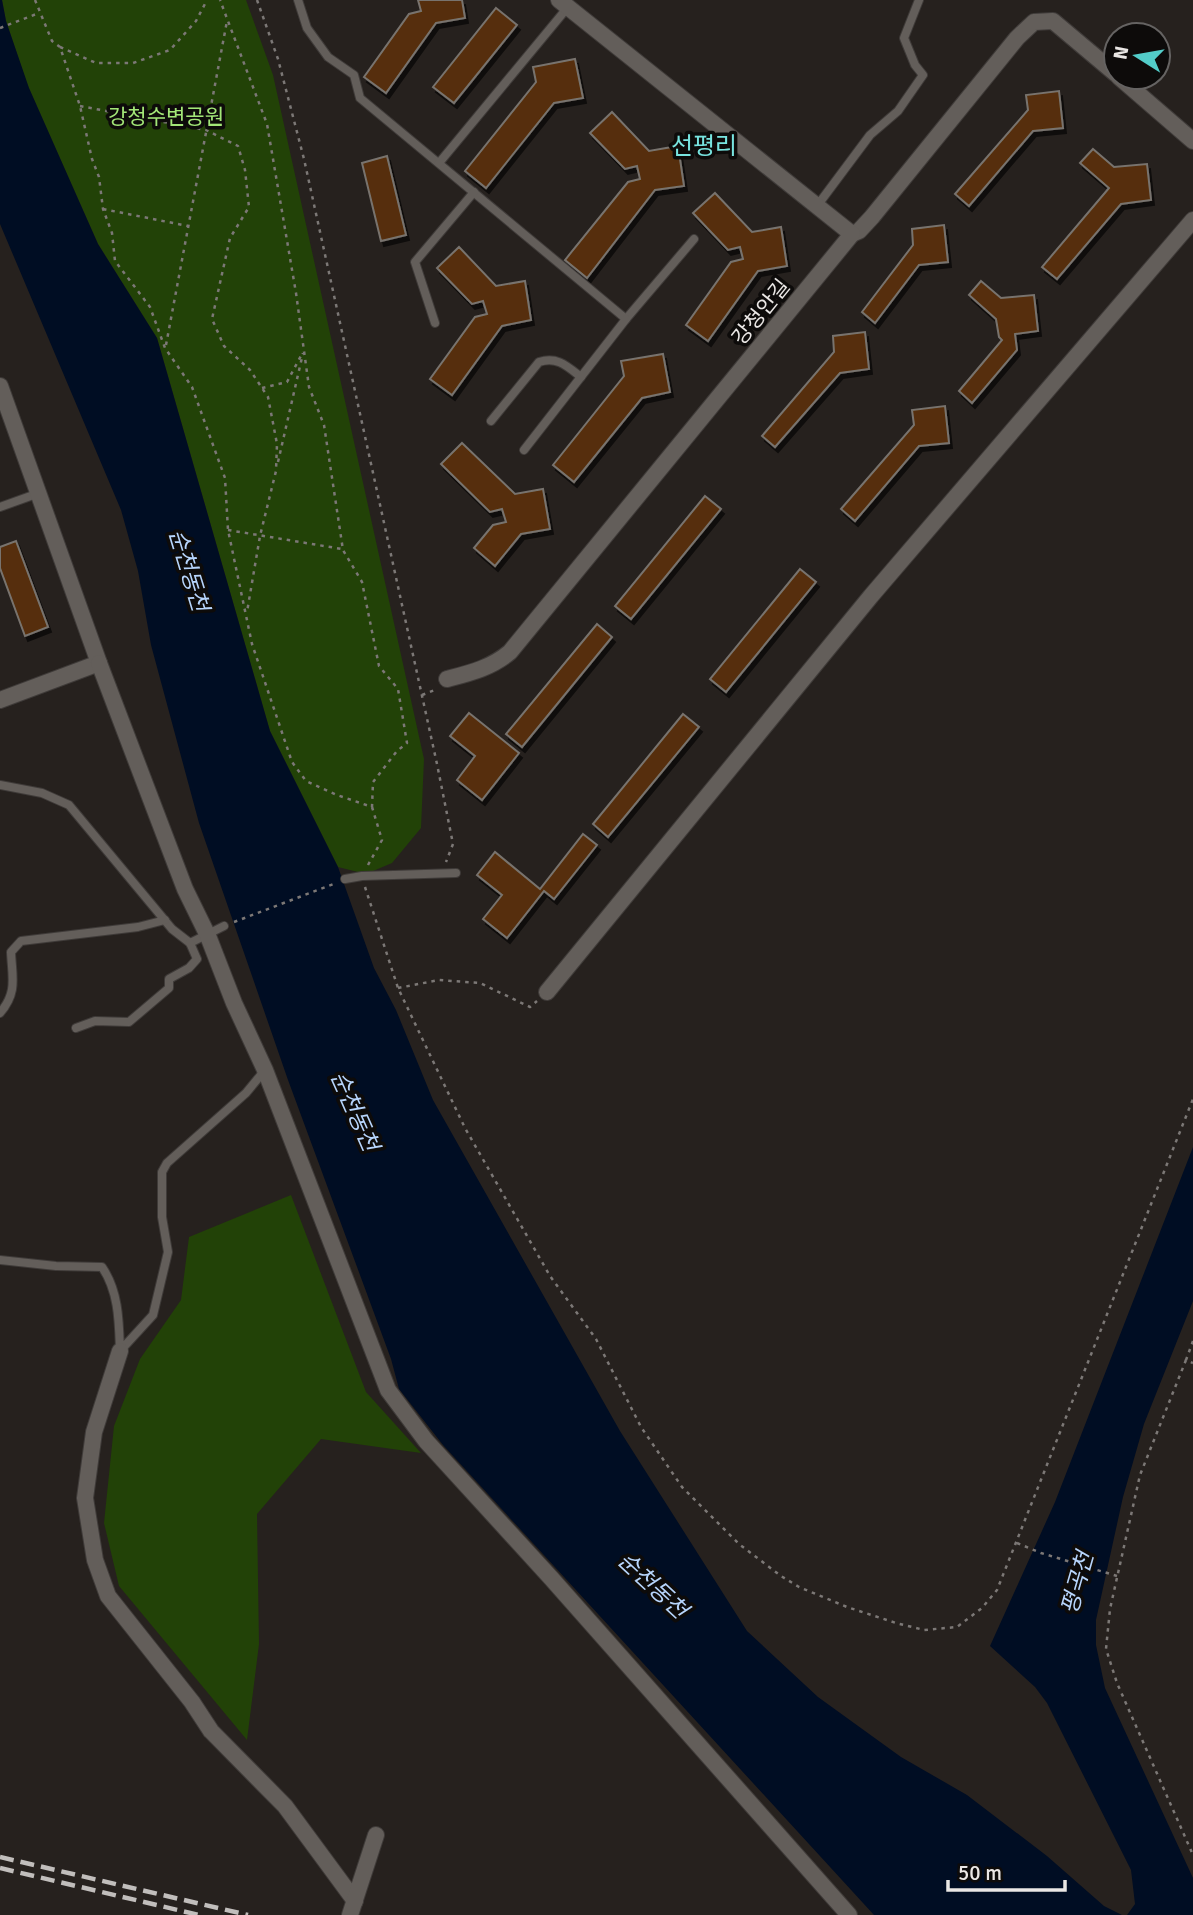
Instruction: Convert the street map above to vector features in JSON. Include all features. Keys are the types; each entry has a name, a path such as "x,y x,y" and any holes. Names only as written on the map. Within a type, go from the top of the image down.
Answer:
{"street":[{"path":"564,4 852,234"},
{"name":"강청안길","path":"447,679 478,671 510,652 852,234 859,231 872,217 1017,38 1034,22 1053,20 1102,62"},
{"name":"강청안길","path":"1135,91 1193,141"},
{"path":"547,992 871,596 1193,220"},
{"path":"0,386 99,663 185,889 265,1070 388,1390 426,1441 849,1915"},
{"path":"0,701 99,663"},
{"path":"120,1351 94,1432 85,1498 94,1560 108,1596 192,1702 211,1731 285,1806 353,1908"},
{"path":"353,1908 376,1835"}],"lane":[{"path":"298,0 307,28 328,57 354,75 360,98 626,319"},
{"path":"817,206 870,135 898,111 923,75 915,65 904,38 919,0"},
{"path":"439,163 564,4"},
{"path":"435,323 415,262 474,192"},
{"path":"524,450 626,319 694,239"},
{"path":"491,421 539,362 550,358 563,362 581,377"},
{"path":"0,507 39,493"},
{"path":"0,785 42,793 69,804 165,920 190,943 197,960 189,968 169,979 169,988 128,1022 95,1021 76,1028"},
{"path":"345,879 456,873"},
{"path":"0,1013 12,997 11,951 21,941 138,927 165,920"},
{"path":"190,943 224,926"},
{"path":"120,1351 153,1315 163,1275 167,1252 162,1217 162,1172 167,1163 246,1093 265,1070"},
{"path":"0,1260 102,1267 108,1275 116,1298 120,1319 120,1351"}],"path":[{"path":"35,0 52,41 96,63 133,63 170,50 196,22 207,0"},
{"path":"220,0 267,124 310,387 324,425 343,550 362,582 379,666 398,689 407,743 397,751 373,782 372,807 382,840 362,876 398,988 465,1128 550,1276 596,1339 641,1427 682,1487 739,1544 799,1587 847,1607 924,1630 957,1627 982,1608 997,1590 1193,1099"},
{"path":"257,0 278,59 304,159 437,764 453,844 441,875"},
{"path":"0,28 41,13"},
{"path":"165,348 227,20"},
{"path":"60,47 80,106 92,159 99,177 103,208 112,233 115,261 150,307 165,348 192,387 225,478 228,530 252,644 292,762 306,781 372,807"},
{"path":"80,106 206,130 238,146 245,170 249,207 230,238 212,319 224,346 250,370 268,397 277,444 276,471"},
{"path":"103,208 188,226"},
{"path":"262,388 287,382 304,349"},
{"path":"246,616 260,536 304,349"},
{"path":"228,530 343,550"},
{"path":"224,926 345,879"},
{"path":"398,988 439,980 480,983 530,1007 547,992"},
{"path":"1193,1341 1140,1475 1110,1609 1107,1649 1117,1683 1193,1855"},
{"path":"1185,1360 1193,1363"},
{"path":"1016,1543 1117,1576"}],"green space":[{"name":"강청수변공원","path":"2,0 246,0 273,75 424,759 421,828 392,863 366,874 338,867 270,731 157,338 98,244 27,84 6,21"},
{"path":"291,1195 366,1392 421,1453 321,1439 257,1514 259,1644 247,1740 119,1586 104,1523 114,1426 140,1359 181,1300 189,1237"}],"water":[{"name":"순천동천","path":"0,0 29,88 98,244 157,338 270,731 338,867 374,968 396,1010 433,1100 620,1431 747,1631 818,1697 901,1757 967,1795 1047,1856 1104,1906 1122,1915 874,1915 443,1445 399,1389 391,1359 288,1080 199,823 151,645 138,571 121,510 0,224"},
{"name":"평곡천","path":"1193,1147 1193,1301 1144,1424 1123,1497 1096,1620 1096,1645 1105,1688 1193,1878 1193,1915 1127,1915 1135,1904 1131,1870 1047,1703 1035,1687 990,1646 1055,1502"}],"building":[{"path":"418,0 462,0 465,18 436,23 386,93 364,77 409,14 421,11"},
{"path":"496,8 517,25 454,103 433,87"},
{"path":"575,59 583,98 554,103 486,188 465,171 536,82 533,67"},
{"path":"1059,91 1063,128 1033,131 969,206 955,194 1028,110 1026,95"},
{"path":"612,112 649,151 678,146 684,186 655,190 587,278 565,260 628,182 640,179 637,166 625,169 590,133"},
{"path":"1093,149 1114,167 1147,164 1151,200 1121,204 1057,279 1042,267 1109,188 1080,163"},
{"path":"387,156 406,235 381,241 362,163"},
{"path":"715,193 752,232 781,227 787,266 758,271 708,341 686,325 731,262 743,259 740,247 728,250 693,213"},
{"path":"944,225 948,262 919,265 875,323 862,312 913,245 912,229"},
{"path":"459,247 496,286 525,281 531,320 502,326 452,395 430,379 475,317 487,314 483,301 472,304 437,268"},
{"path":"981,281 1001,298 1034,295 1038,331 1015,334 1017,350 972,403 959,391 1002,340 996,319 969,295"},
{"path":"865,332 869,369 840,373 775,447 762,436 834,352 833,336"},
{"path":"663,354 670,392 642,398 574,482 553,465 624,376 621,361"},
{"path":"945,406 949,443 919,446 855,521 841,509 914,425 912,410"},
{"path":"462,443 515,494 543,489 550,529 521,534 495,566 474,548 493,525 506,522 502,509 490,512 441,464"},
{"path":"705,496 721,509 631,619 615,606"},
{"path":"16,541 48,627 25,636 0,568 0,547"},
{"path":"800,569 816,582 726,692 710,679"},
{"path":"597,624 612,637 522,747 506,734"},
{"path":"469,713 519,753 482,800 457,780 475,756 450,736"},
{"path":"683,714 699,727 608,837 593,824"},
{"path":"583,834 597,845 554,899 544,891 507,938 483,919 502,895 477,875 495,852 540,889"}],"railway":[{"path":"0,1857 248,1915"},
{"path":"0,1868 199,1915"}],"district":[{"name":"선평리","path":"704,146"}]}
